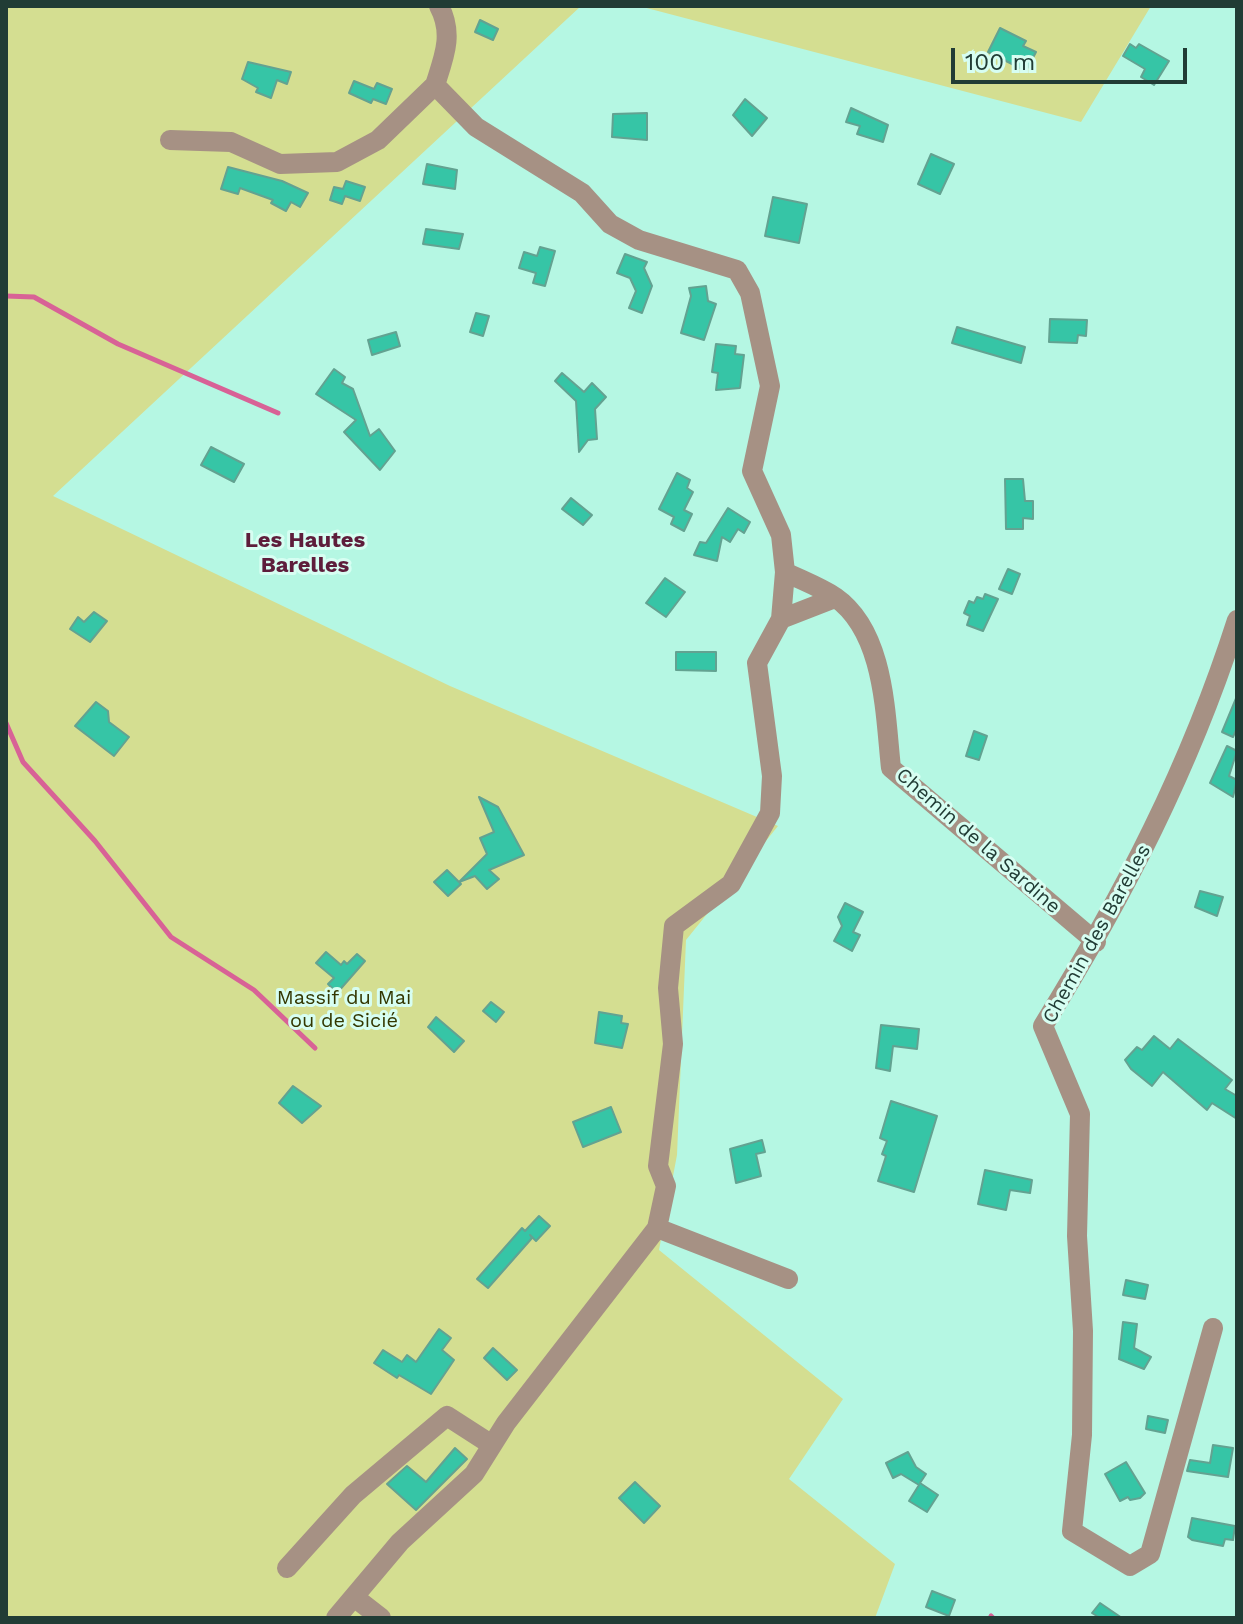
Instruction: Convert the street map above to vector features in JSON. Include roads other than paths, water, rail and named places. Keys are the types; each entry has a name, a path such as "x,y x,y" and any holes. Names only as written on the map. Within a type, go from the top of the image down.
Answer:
{"street":[{"path":"170,140 231,142 280,164 337,162 378,140 435,85 448,45 446,19 439,6"},
{"path":"336,1618 400,1542 474,1474 492,1445 657,1228 666,1186 658,1166 673,1044 668,988 674,926 731,884 770,813 772,776 757,663 781,619 785,572 781,535 752,471 770,386 750,293 737,270 639,240 610,224 582,193 476,127 435,85"},
{"path":"785,572 835,598"},
{"path":"781,619 835,598"},
{"name":"Chemin de la Sardine","path":"835,598 851,612 878,661 891,768 1096,942"},
{"name":"Chemin des Barelles","path":"1213,1328 1150,1554 1130,1566 1072,1531 1078,1450 1082,1435 1083,1346 1077,1236 1080,1114 1043,1026 1096,942 1142,855 1208,710 1237,620"},
{"path":"657,1228 788,1279"},
{"path":"287,1568 353,1495 447,1416 492,1445"},
{"path":"354,1597 381,1618"}],"waterway":[{"path":"6,296 34,297 118,344 278,413"},
{"path":"6,723 23,762 95,841 171,937 254,990 315,1048"}],"district":[{"name":"Les Hautes Barelles","path":"305,554"}],"park label":[{"name":"Massif du Mai ou de Sicié","path":"344,1010"}]}
